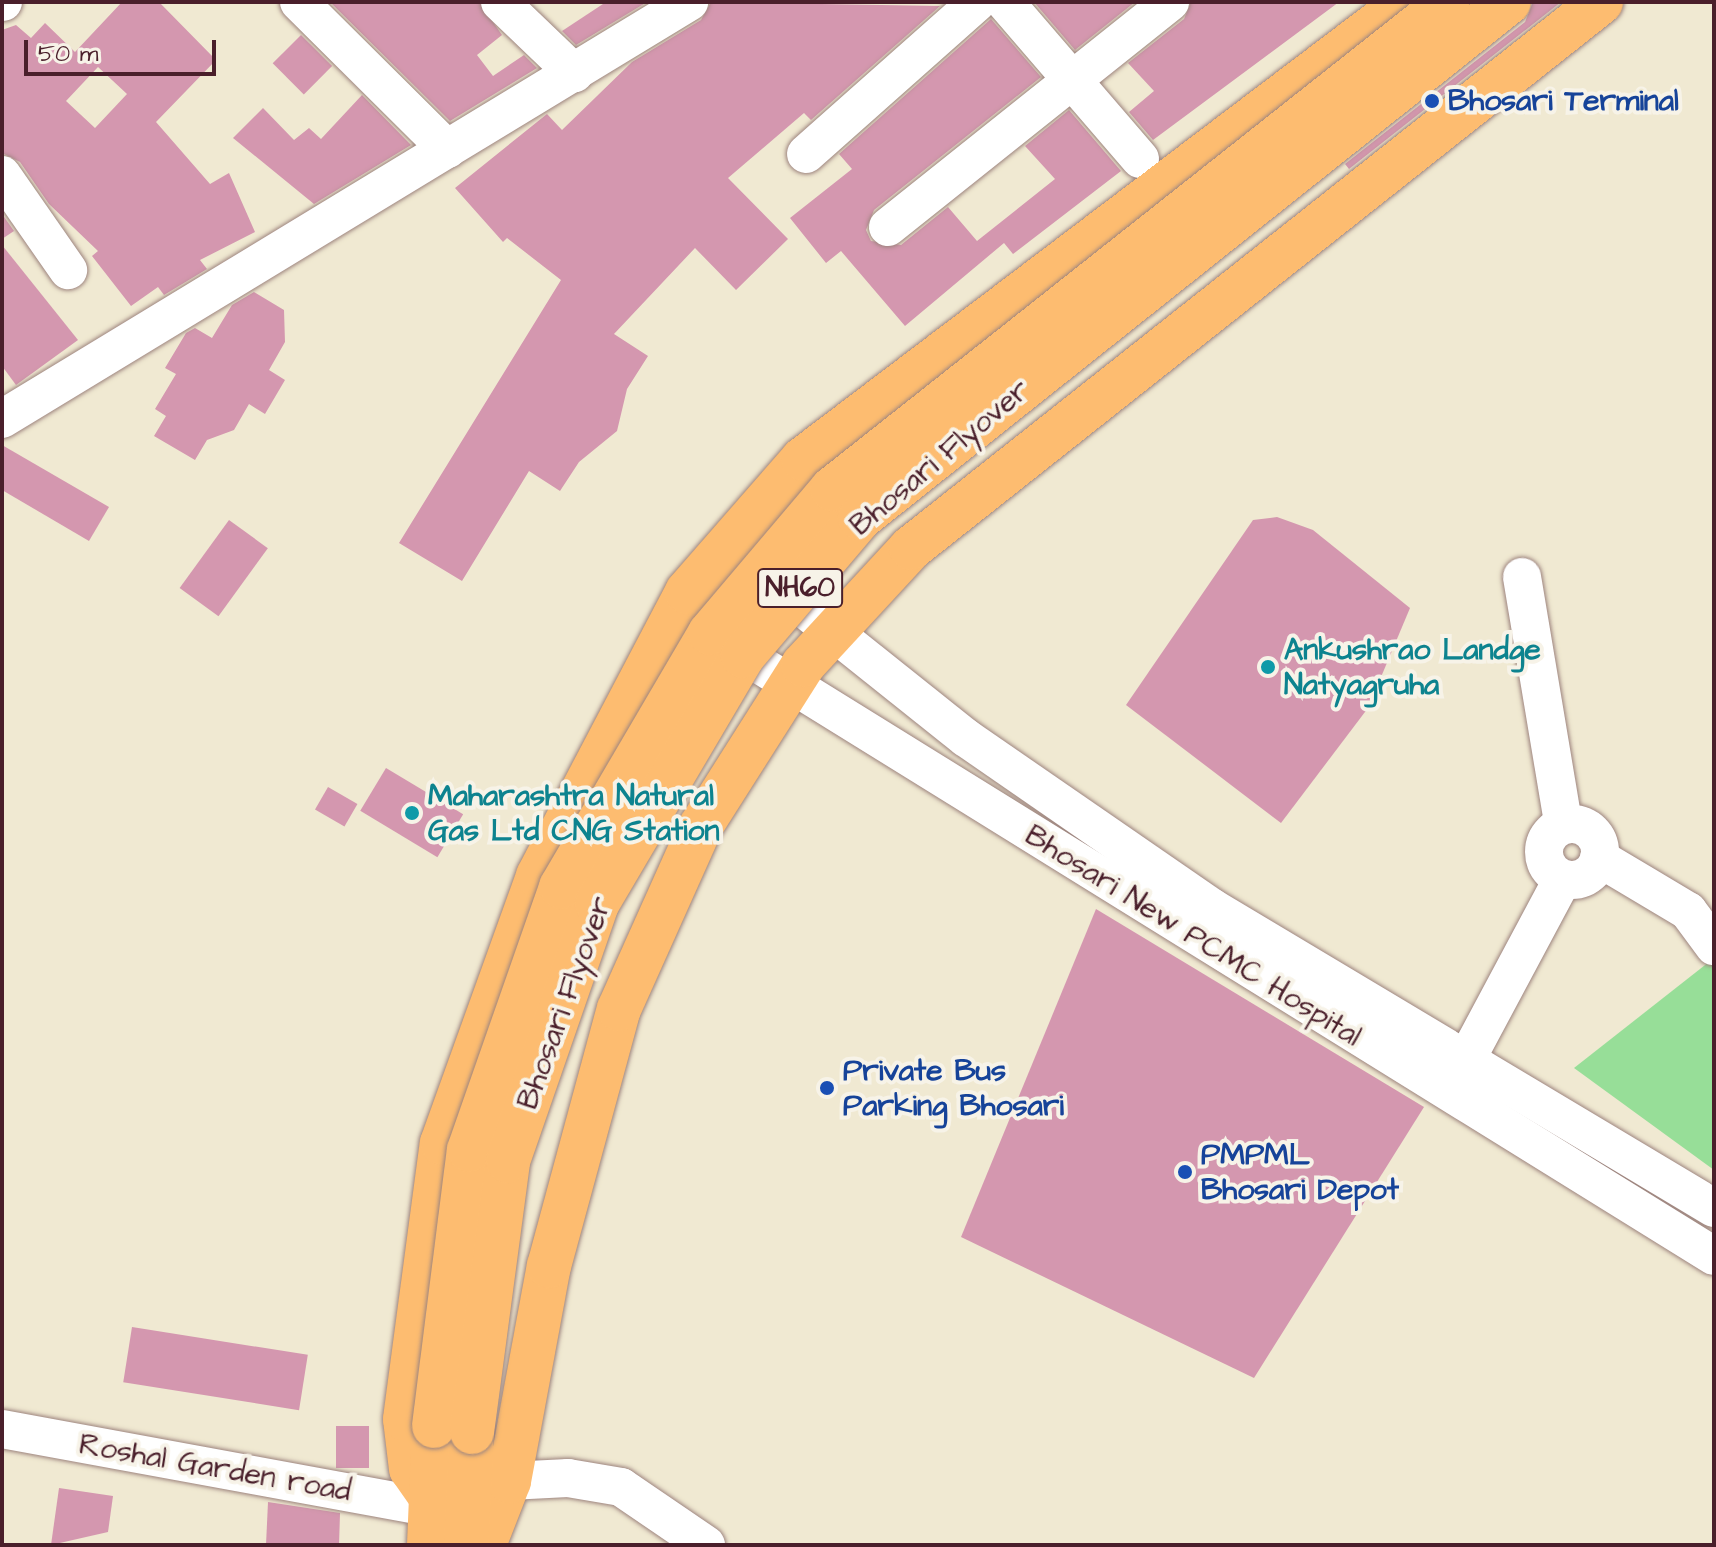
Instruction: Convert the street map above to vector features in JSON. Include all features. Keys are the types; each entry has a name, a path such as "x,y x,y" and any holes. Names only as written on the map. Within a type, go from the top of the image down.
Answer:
{"main road":[{"path":"428,1515 411,1469 405,1419 442,1143 538,876 676,610 722,544 803,459 1149,176 1406,2"},
{"name":"Bhosari Flyover","path":"453,1429 469,1150 555,902 710,633 832,489 1448,2"},
{"name":"Bhosari Flyover","path":"453,1429 508,1161 592,919 743,656 860,518 1509,2"},
{"path":"484,1545 509,1481 549,1266 619,1009 701,826 789,687 834,631 911,548 1601,2"},
{"path":"1149,176 1236,291"},
{"name":"NH60","path":"428,1515 453,1429"},
{"name":"NH60","path":"453,1429 466,1545"}],"street":[{"path":"299,2 447,149"},
{"path":"500,2 574,73"},
{"path":"2,419 689,2"},
{"path":"806,154 977,2"},
{"path":"1005,2 1149,176"},
{"path":"888,227 1170,2"},
{"path":"2,175 68,270"},
{"name":"Bhosari New PCMC Hospital","path":"722,544 930,711 1211,907 1714,1208"},
{"path":"1522,577 1563,823"},
{"name":"Bhosari New PCMC Hospital","path":"676,610 789,687 1714,1256"},
{"path":"1563,823 1586,826 1602,845 1599,858 1584,878 1562,880 1543,857 1548,836 1563,823"},
{"path":"1599,858 1688,911 1714,946"},
{"path":"1466,1060 1562,880"},
{"name":"Roshal Garden road","path":"2,1429 428,1515"},
{"path":"509,1481 568,1478 621,1487 706,1545"}],"green space":[{"path":"1714,958 1714,1170 1574,1068"}],"building":[{"path":"122,2 159,2 216,60 156,122 210,184 229,173 255,232 200,260 207,269 164,295 158,287 131,306 92,256 98,251 49,204 20,162 2,153 2,30 16,25 31,38 45,23 75,52","holes":["98,67 127,94 95,128 66,101"]},
{"path":"330,2 479,2 502,35 477,55 493,76 524,55 537,68 450,121"},
{"path":"606,2 647,2 576,45 562,31"},
{"path":"711,2 940,6 811,120 804,113 728,178 788,239 736,290 695,248 614,334 648,356 627,389 617,431 579,462 560,491 529,471 462,581 399,543 561,280 507,238 503,242 455,188 547,114 562,130 632,62 701,20"},
{"path":"1034,2 1135,2 1075,50"},
{"path":"1191,2 1339,2 1153,140 1129,112 1154,91 1128,63 1184,19"},
{"path":"1533,2 1561,2 1349,169 1345,164 1525,22"},
{"path":"991,19 1041,77 874,210 866,230 871,241 901,245 948,207 977,241 1055,179 1025,146 1069,110 1121,171 1013,254 1004,243 905,326 841,251 826,263 790,218 852,169 839,154"},
{"path":"301,35 332,66 304,94 273,63"},
{"path":"362,95 411,145 314,204 233,138 263,108 294,140 309,128 321,139"},
{"path":"2,214 14,231 2,239"},
{"path":"2,245 78,340 16,385 2,366"},
{"path":"254,292 284,310 285,342 269,370 285,380 265,414 249,404 234,430 207,440 195,460 154,436 166,416 155,409 176,374 165,368 186,333 195,328 212,338 232,305"},
{"path":"2,445 109,507 89,541 2,490"},
{"name":"Ankushrao Landge Natyagruha","path":"1277,517 1313,530 1410,608 1368,708 1281,823 1126,705 1253,520"},
{"path":"229,520 268,548 218,616 180,588"},
{"name":"Maharashtra Natural Gas Ltd CNG Station","path":"386,768 463,814 437,857 360,811"},
{"path":"328,787 357,804 344,827 315,810"},
{"name":"PMPML Bhosari Depot","path":"1096,909 1424,1107 1254,1378 961,1237"},
{"path":"132,1327 308,1355 299,1410 123,1382"},
{"path":"336,1426 369,1426 369,1468 336,1468"},
{"path":"59,1488 113,1496 108,1532 51,1545"},
{"path":"268,1502 340,1513 339,1545 266,1545"}],"place":[{"name":"Bhosari Terminal","path":"1432,101"},
{"name":"Ankushrao Landge Natyagruha","path":"1268,667"},
{"name":"Maharashtra Natural Gas Ltd CNG Station","path":"412,813"},
{"name":"Private Bus Parking Bhosari","path":"827,1088"},
{"name":"PMPML Bhosari Depot","path":"1185,1172"}]}
